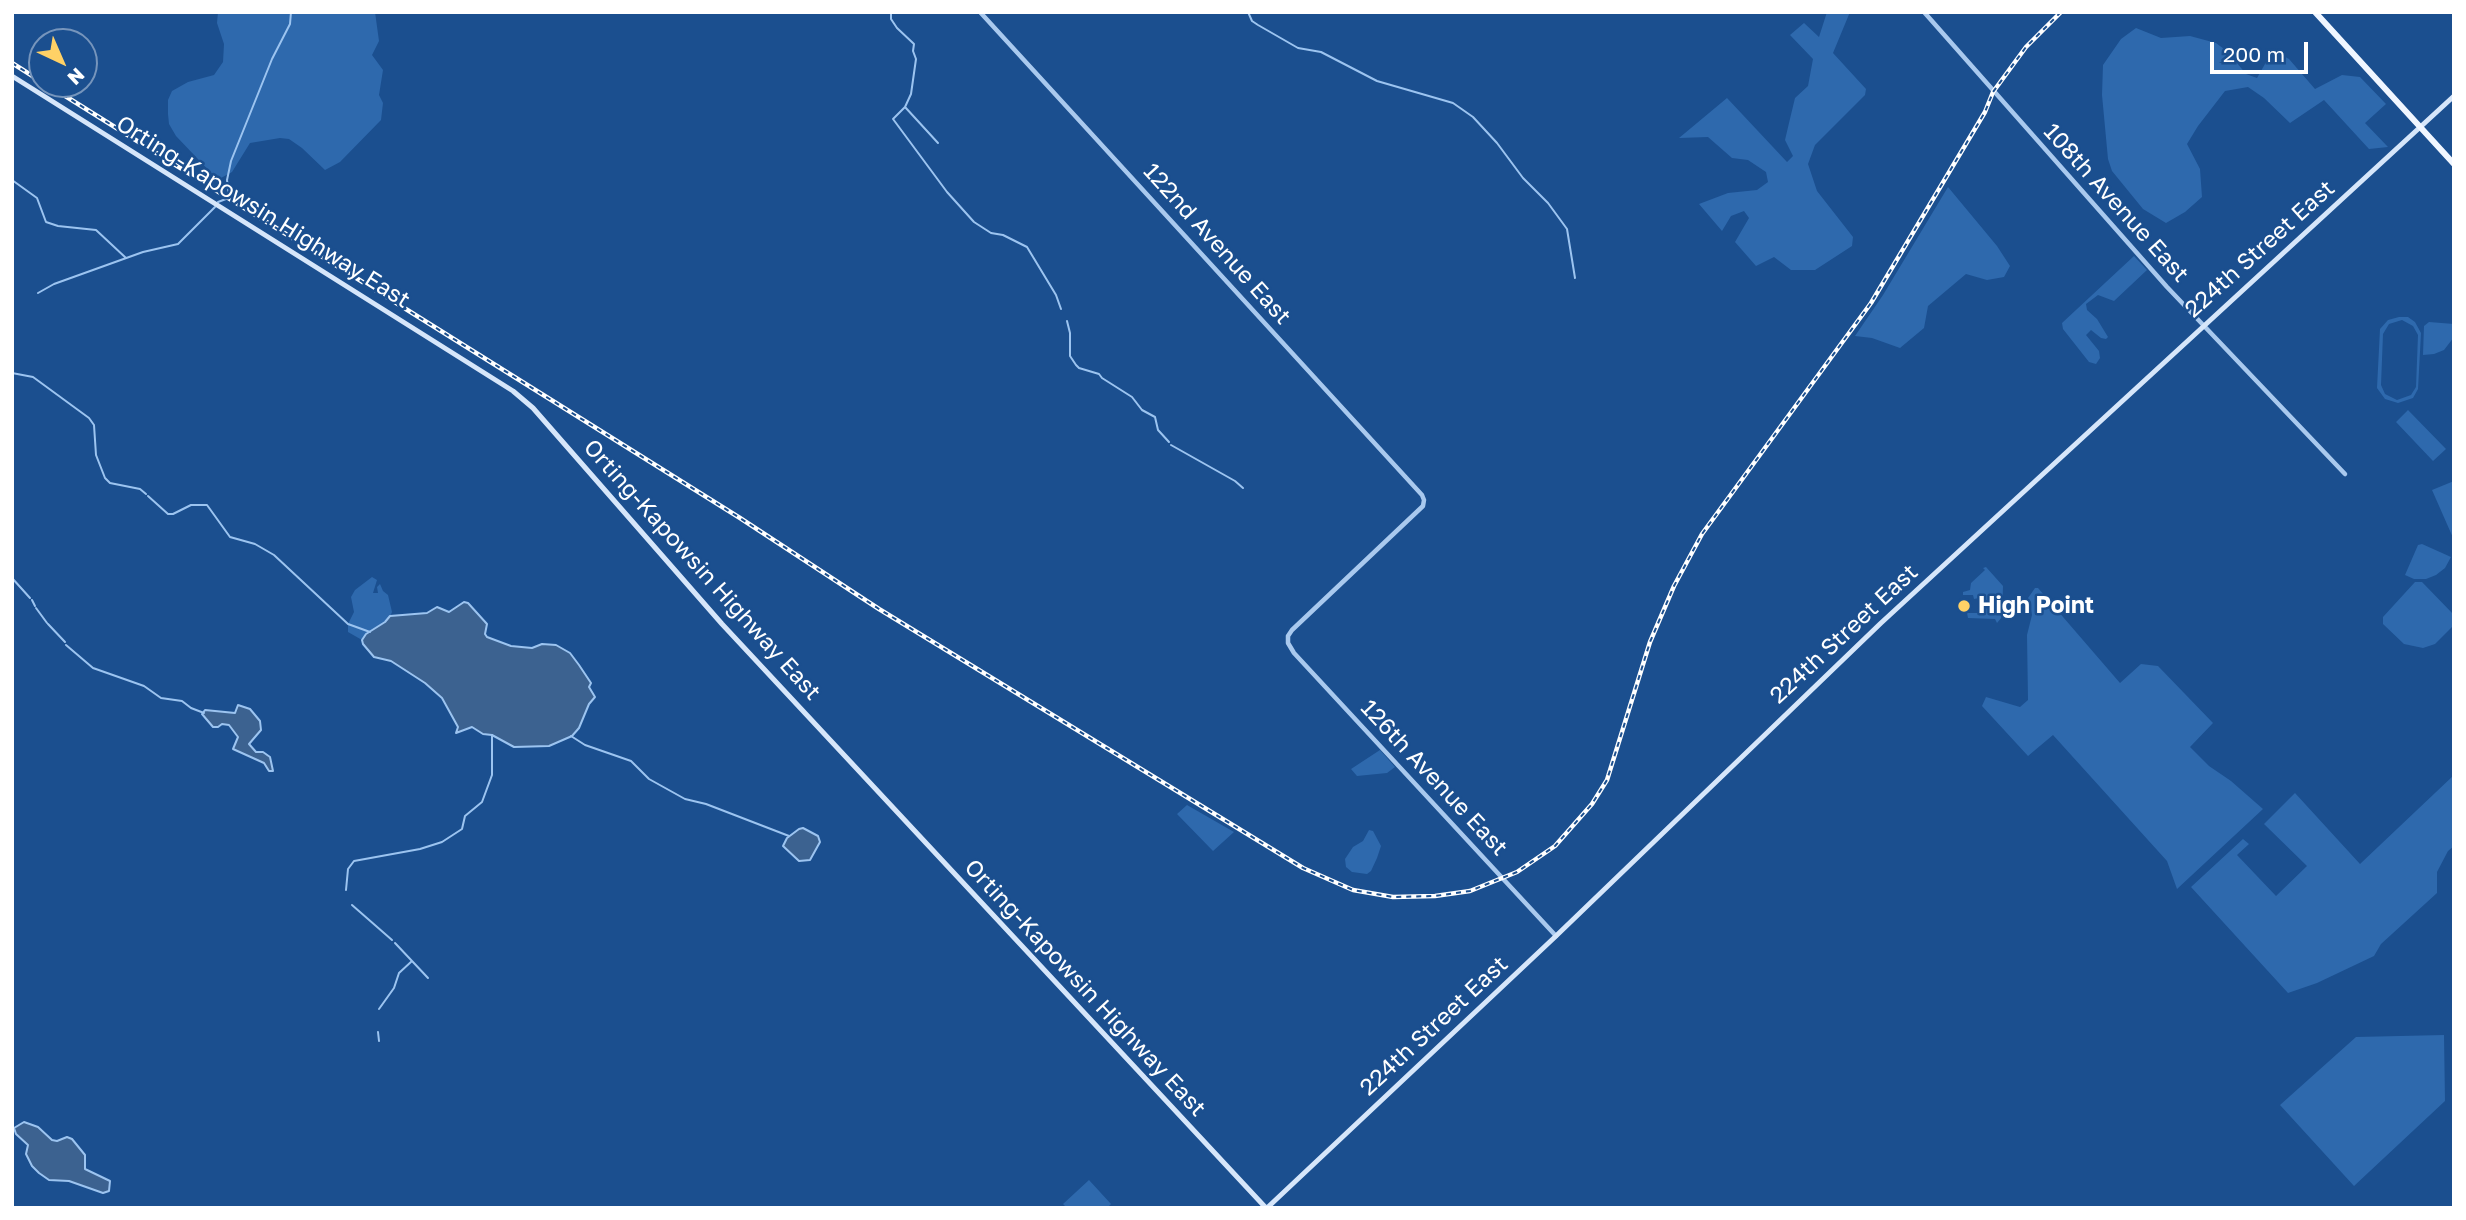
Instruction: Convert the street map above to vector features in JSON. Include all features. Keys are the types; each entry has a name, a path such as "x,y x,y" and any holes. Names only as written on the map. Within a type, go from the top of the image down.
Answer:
{"main road":[{"path":"2315,12 2454,164"},
{"name":"Orting-Kapowsin Highway East","path":"12,76 513,391 533,408 722,624 1267,1208"},
{"name":"224th Street East","path":"1267,1208 1556,936 1881,623 2454,96"}],"street":[{"name":"122nd Avenue East","path":"980,12 1415,487 1424,502 1423,506 1292,630 1288,642"},
{"name":"108th Avenue East","path":"1924,12 2143,260 2345,474"},
{"name":"126th Avenue East","path":"1288,642 1294,653 1556,936"}],"shaded area":[{"path":"218,12 375,12 379,41 372,55 383,70 379,95 383,103 381,120 340,162 325,170 302,148 289,139 280,138 250,143 232,172 216,178 176,136 169,124 168,100 172,91 188,82 214,75 223,62 224,44 217,23"},
{"path":"1827,12 1850,12 1833,53 1866,89 1865,95 1815,145 1808,164 1817,191 1853,237 1852,246 1815,270 1791,270 1774,257 1756,266 1735,242 1749,218 1744,211 1731,216 1722,231 1699,204 1728,193 1757,190 1768,182 1766,172 1748,160 1732,158 1708,137 1679,138 1727,98 1787,162 1793,156 1785,140 1795,98 1808,86 1813,59 1790,35 1804,23 1819,37"},
{"path":"2136,28 2161,38 2190,36 2216,43 2228,52 2246,74 2257,78 2273,50 2289,59 2315,89 2342,75 2360,77 2386,104 2365,123 2388,147 2369,149 2324,100 2290,123 2248,87 2225,91 2187,144 2200,169 2202,197 2185,212 2166,223 2143,209 2112,171 2108,159 2102,95 2103,65 2121,39"},
{"path":"1948,187 1997,246 2010,266 2004,277 1987,280 1966,274 1928,306 1924,328 1900,348 1872,338 1855,336 1883,295"},
{"path":"2134,256 2147,270 2114,301 2098,295 2086,304 2087,310 2097,319 2108,337 2101,338 2091,330 2086,335 2099,351 2100,358 2096,364 2089,362 2063,329 2062,323"},
{"path":"2408,317 2415,322 2421,333 2418,389 2413,398 2398,403 2385,399 2377,388 2380,329 2388,320","holes":["2402,320 2413,326 2418,335 2416,387 2411,395 2397,400 2385,394 2381,385 2383,334 2389,324"]},
{"path":"2429,322 2454,324 2454,337 2444,350 2423,355 2424,326"},
{"path":"2408,410 2446,449 2433,461 2396,422"},
{"path":"2454,481 2454,540 2432,490"},
{"path":"2422,544 2451,557 2445,568 2436,575 2426,579 2414,579 2405,575 2418,545"},
{"path":"1986,567 2003,586 2002,617 1997,623 1995,619 1968,618 1967,613 1979,613 1981,601 1979,598 1974,599 1973,595 1963,595 1963,592 1970,590 1971,583"},
{"path":"372,577 377,580 373,593 378,593 377,587 380,584 388,595 392,612 389,619 362,640 348,632 348,624 354,612 351,597 355,590"},
{"path":"2415,582 2422,582 2454,615 2454,625 2435,644 2423,648 2404,644 2383,624 2383,617"},
{"path":"2035,588 2038,588 2120,683 2141,664 2158,666 2213,723 2190,747 2209,766 2263,809 2177,889 2167,861 2053,735 2028,756 1982,706 1986,697 2020,707 2028,700 2027,635 2032,615 2028,598"},
{"path":"464,602 487,624 487,637 511,646 532,648 542,644 556,645 570,653 591,683 589,687 595,697 572,736 549,746 514,747 472,727 456,733 458,727 442,698 425,683 391,661 374,657 363,644 362,640 366,634 390,616 427,613 437,607 449,612"},
{"path":"238,705 250,709 260,721 261,730 249,744 256,752 263,752 270,757 273,771 269,771 264,763 233,749 238,737 229,725 213,727 202,714 205,710 235,713"},
{"path":"1380,750 1395,767 1387,773 1357,776 1351,769"},
{"path":"2454,775 2454,846 2448,851 2437,872 2437,893 2381,944 2374,956 2317,983 2288,993 2191,887 2243,839 2249,844 2237,855 2276,896 2307,866 2264,824 2295,793 2360,864"},
{"path":"1187,805 1234,832 1213,851 1177,814"},
{"path":"803,828 818,836 820,842 810,860 799,861 783,846 787,838"},
{"path":"1369,830 1373,831 1381,846 1377,858 1367,874 1352,872 1346,867 1345,859 1353,847 1363,841"},
{"path":"2444,1035 2445,1101 2354,1186 2280,1105 2356,1037"},
{"path":"24,1122 38,1127 52,1140 67,1137 72,1139 85,1155 85,1169 110,1181 109,1191 103,1193 69,1181 49,1180 39,1173 26,1154 28,1145 16,1134 14,1128"},
{"path":"1089,1180 1111,1204 1107,1208 1067,1208 1063,1204"}],"waterway":[{"path":"229,195 227,180 231,161 272,59 290,24 291,12"},
{"path":"891,12 891,19 897,28 914,44 916,59 911,94 905,107 893,119 947,192 974,222 991,233 1003,235 1027,247 1056,295 1061,309"},
{"path":"1248,12 1252,21 1298,48 1321,52 1377,81 1453,103 1473,117 1523,178 1548,203 1567,229 1575,278"},
{"path":"905,107 938,143"},
{"path":"12,180 37,198 46,222 96,230 126,258"},
{"path":"218,202 226,199"},
{"path":"38,293 54,284 143,252 178,244 215,207"},
{"path":"1067,321 1070,356 1076,365 1099,374 1132,397 1142,410 1155,417 1158,430 1169,442"},
{"path":"12,373 33,377 89,418 94,425 96,455 105,478 110,483 140,489 146,494"},
{"path":"1171,445 1243,488"},
{"path":"148,496 168,514 191,505 207,505 230,537 255,544 274,555 348,624 370,632"},
{"path":"12,578 30,598"},
{"path":"32,600 35,606"},
{"path":"36,608 47,623"},
{"path":"48,624 65,642"},
{"path":"66,645 93,668 144,686 161,698 182,701 204,713"},
{"path":"346,890 348,869 354,861 420,849 442,842 462,829 465,816 482,802 492,775 492,735"},
{"path":"571,736 585,745 631,761 649,779 685,799 706,804 789,836"},
{"path":"352,905 392,940"},
{"path":"379,1009 394,988 399,973 412,961 395,943"},
{"path":"412,961 428,978"},
{"path":"378,1032 379,1041"}],"railway":[{"path":"68,98 740,518 879,609 1303,868 1353,890 1393,897 1435,896 1470,891 1517,872 1555,846 1592,804 1607,780 1650,642 1674,586 1702,534 1871,303 1985,112 1993,92 2026,47 2061,12"},
{"path":"12,63 28,73"}],"place":[{"name":"High Point","path":"1964,606"}]}
